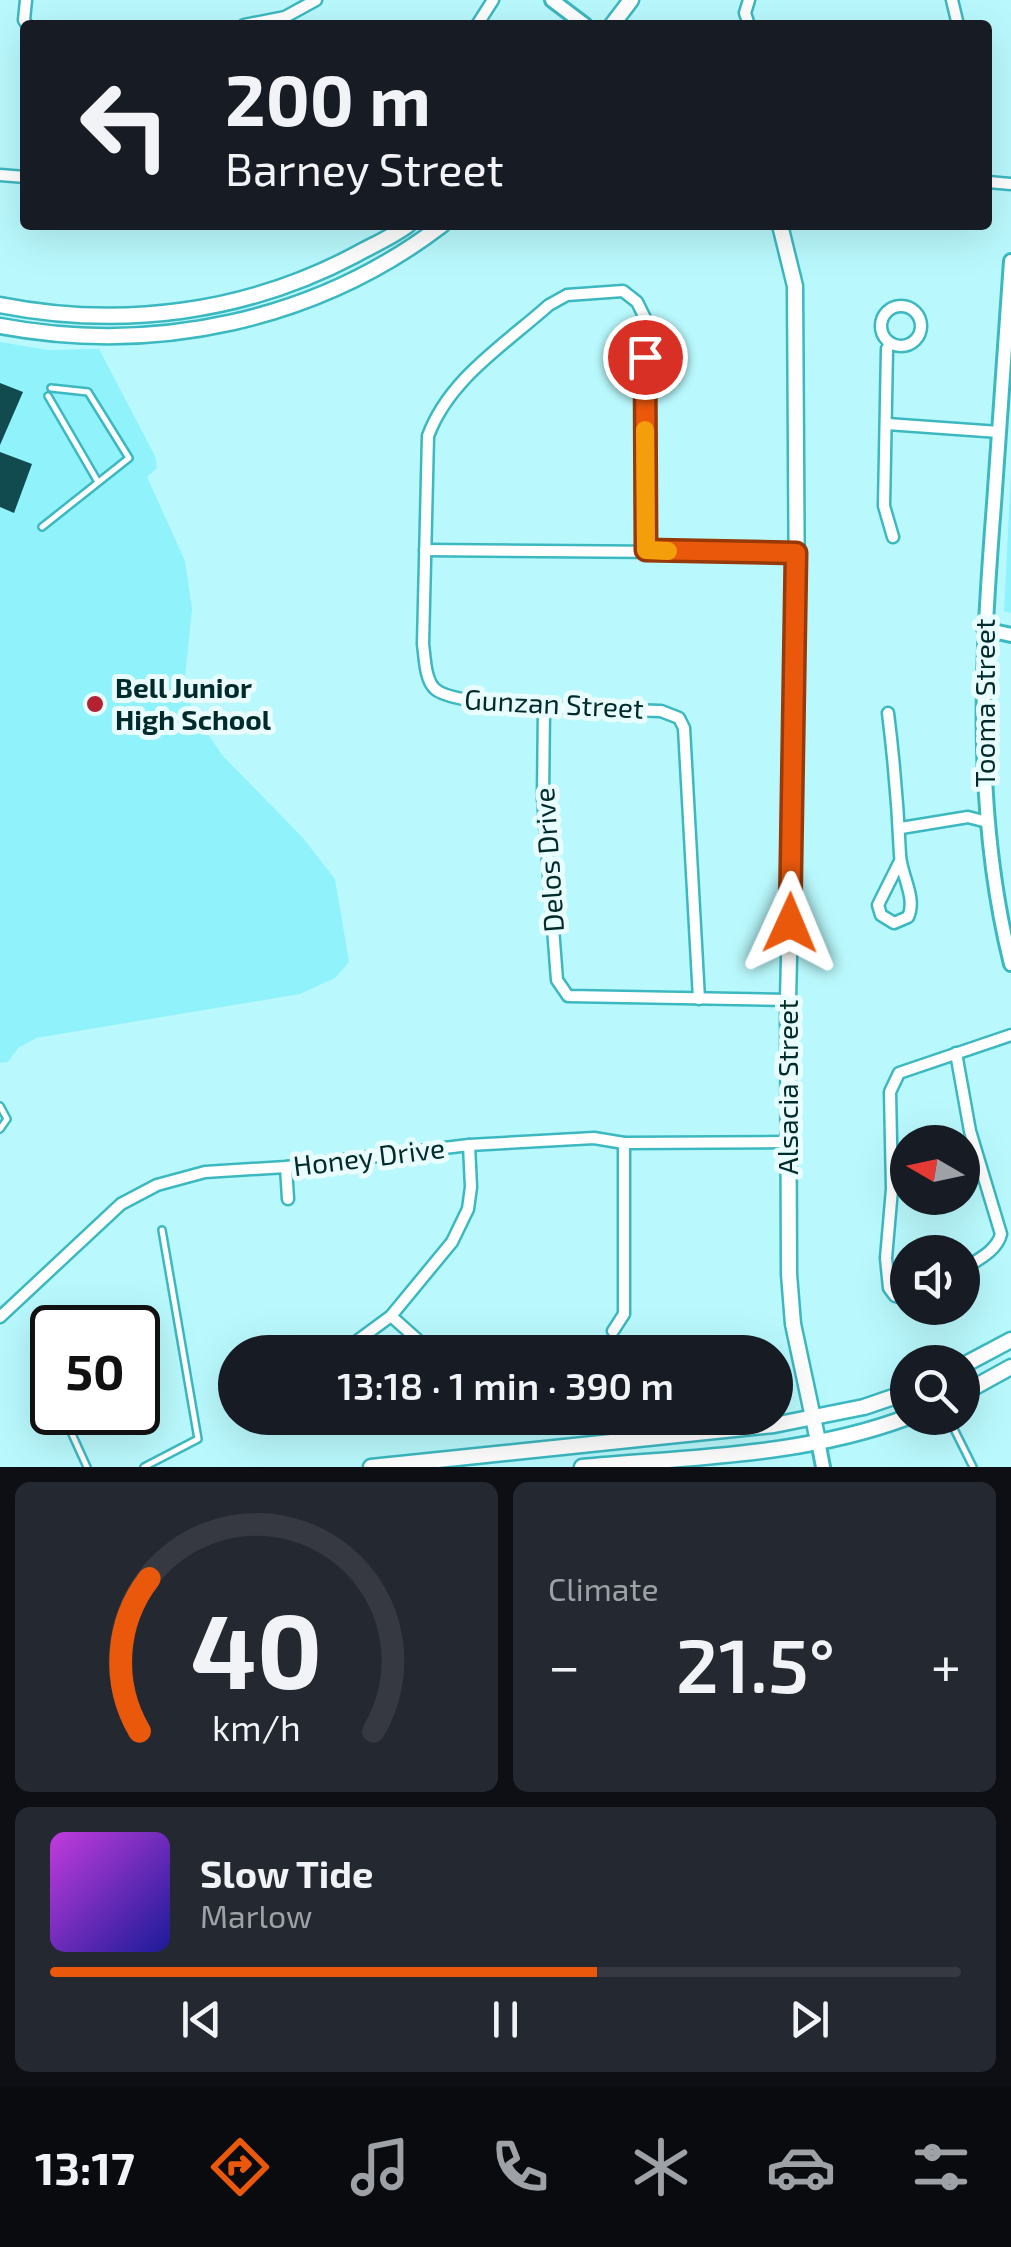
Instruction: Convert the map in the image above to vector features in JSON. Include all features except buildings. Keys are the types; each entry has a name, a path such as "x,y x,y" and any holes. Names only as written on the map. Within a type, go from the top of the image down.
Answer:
{"main road":[{"path":"616,20 631,0"},
{"path":"0,305 72,317 166,314 256,296 324,271 399,230"},
{"path":"0,326 71,337 169,336 262,316 332,290 413,247 435,230"},
{"name":"Alsacia Street","path":"781,230 794,286 796,553 788,1000 793,1324 818,1441"},
{"path":"71,337 76,328 113,329 127,317"},
{"path":"980,1356 1011,1340"},
{"path":"980,1384 1011,1367"},
{"path":"371,1467 814,1419 890,1398"},
{"path":"582,1467 818,1441 855,1435 890,1423"}],"street":[{"path":"273,20 285,18 316,0"},
{"path":"552,0 578,20"},
{"name":"Tooma Street","path":"1011,261 984,628 982,730 986,822 1011,964"},
{"name":"Gunzan Street","path":"646,550 645,318 637,302 623,290 567,295 452,390 436,415 428,436 423,644 432,687 449,698 661,711 679,718 684,728 700,999"},
{"path":"890,344 884,506 894,537"},
{"path":"886,424 999,432"},
{"path":"425,550 796,553"},
{"path":"984,628 1011,635"},
{"name":"Delos Drive","path":"544,706 543,798 556,980 568,996 582,998 700,999"},
{"path":"888,713 901,828 900,861 912,907 908,917 894,923 881,916 878,906 900,861"},
{"path":"901,828 968,817 986,822"},
{"path":"700,999 788,1000"},
{"path":"890,1288 886,1244 893,1152 890,1092 899,1073 1011,1035"},
{"path":"956,1054 970,1131 1001,1234 999,1242 980,1257"},
{"name":"Honey Drive","path":"0,1317 120,1204 157,1185 205,1172 286,1167 468,1145 594,1138 624,1143 788,1142"},
{"path":"614,1331 624,1314 624,1143"},
{"path":"365,1335 391,1316 452,1242 468,1209 468,1145"},
{"path":"286,1167 288,1199"},
{"path":"391,1316 413,1335"},
{"name":"Alsacia Street","path":"818,1441 824,1467"}],"lane":[{"path":"42,527 128,458 88,392 51,388"},
{"path":"48,396 98,482"},
{"path":"0,1106 7,1119 0,1129"},
{"path":"144,1467 198,1439 162,1230"},
{"path":"72,1435 87,1467"},
{"path":"957,1435 973,1467"}],"shaded area":[{"name":"Bell Junior High School","path":"0,342 48,350 99,349 155,456 157,468 147,477 185,561 192,609 185,678 192,711 223,756 303,838 335,879 349,962 335,978 300,994 36,1038 18,1048 8,1062 0,1063"},
{"path":"1011,471 1011,613 1004,611"}],"slow traffic":[{"path":"645,430 646,550 668,551"}],"place":[{"name":"Bell Junior High School","path":"95,704"}],"route":[{"path":"645,357 646,550 796,553 790,923"}]}
